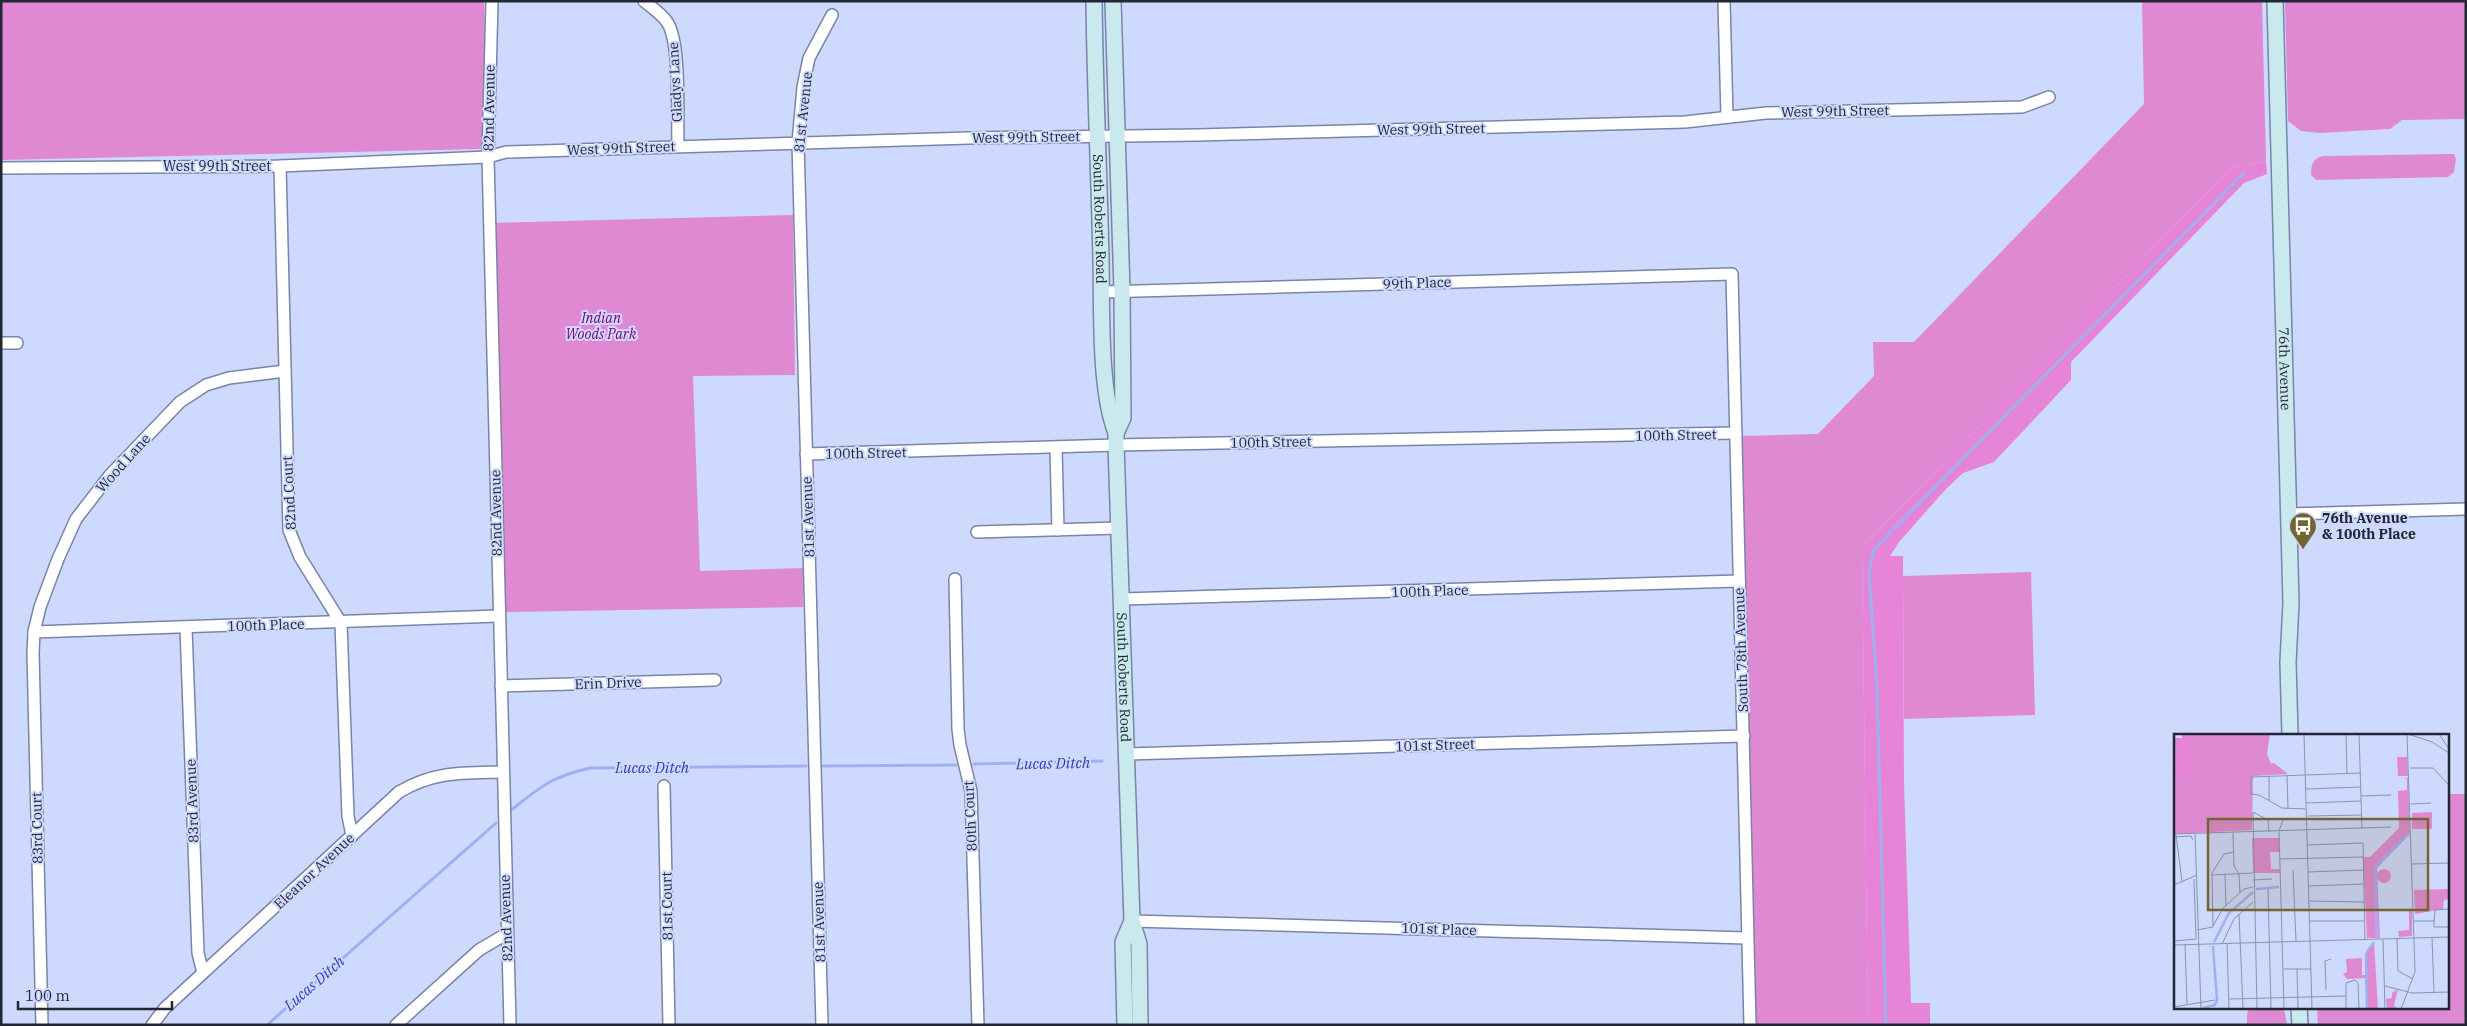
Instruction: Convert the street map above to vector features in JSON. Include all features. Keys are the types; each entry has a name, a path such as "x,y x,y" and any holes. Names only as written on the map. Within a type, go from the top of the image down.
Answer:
{"street":[{"name":"82nd Avenue","path":"492,1 488,157 506,934 510,1025"},
{"name":"Gladys Lane","path":"644,1 667,22 672,32 676,50 678,146"},
{"name":"South Roberts Road","path":"1094,1 1096,135 1102,292 1109,415 1116,439 1132,921 1139,944 1140,1025"},
{"name":"South Roberts Road","path":"1113,1 1122,291 1123,418 1116,439"},
{"path":"1724,1 1727,117"},
{"name":"76th Avenue","path":"2275,1 2289,514 2290,734"},
{"name":"81st Avenue","path":"822,1025 798,144 803,86 809,58 832,15"},
{"name":"West 99th Street","path":"1,168 280,166 488,157 506,152 678,146 1685,122 1766,113 2022,107 2049,97"},
{"name":"82nd Court","path":"280,166 289,530 300,556 341,623 348,816 352,836"},
{"name":"99th Place","path":"1102,292 1732,274"},
{"name":"South 78th Avenue","path":"1732,274 1750,1025"},
{"path":"1,343 17,343"},
{"name":"Wood Lane","path":"34,632 40,607 76,518 110,475 173,409 180,402 206,386 229,378 285,371"},
{"name":"100th Street","path":"806,454 1056,448 1116,439 1736,434"},
{"path":"1056,448 1058,530"},
{"path":"2289,514 2466,509"},
{"path":"976,532 1119,528"},
{"name":"80th Court","path":"955,579 959,737 971,790 978,1025"},
{"name":"100th Place","path":"1122,599 1739,581"},
{"name":"100th Place","path":"34,632 341,623 498,616"},
{"name":"83rd Avenue","path":"186,628 198,953 203,973"},
{"name":"83rd Court","path":"34,632 42,1025"},
{"name":"Erin Drive","path":"501,686 715,680"},
{"name":"101st Street","path":"1127,754 1744,736"},
{"name":"Eleanor Avenue","path":"152,1025 165,1008 399,792 418,781 444,774 502,772"},
{"name":"81st Court","path":"664,786 669,1025"},
{"name":"South Roberts Road","path":"1125,1025 1123,942 1132,921"},
{"name":"101st Place","path":"1132,921 1747,938"},
{"path":"396,1025 479,950 506,934"},
{"path":"2299,1008 2300,1025"}],"green space":[{"path":"1,1 484,1 487,130 484,146 480,149 1,160"},
{"path":"2142,1 2262,1 2266,161 2231,168 1862,547 1868,1025 1755,1025 1740,436 1818,434 1874,376 1873,342 1914,342 2144,104"},
{"path":"2285,1 2466,1 2466,119 2402,120 2390,129 2319,133 2301,131 2288,121"},
{"path":"2454,154 2456,159 2454,172 2448,177 2316,180 2311,175 2313,163 2316,159 2323,156"},
{"name":"Indian Woods Park","path":"793,215 795,375 693,376 700,571 803,568 803,607 503,612 492,223"},
{"path":"2031,572 2035,715 1904,719 1903,576"},
{"path":"2450,794 2466,794 2466,1025 2318,1025 2317,1008 2450,1008"},
{"path":"2250,1008 2284,1008 2287,1025 2247,1025 2247,1014"}],"shaded area":[{"path":"2266,161 2267,174 2244,183 2071,362 2071,380 1994,462 1963,473 1945,490 1899,542 1890,556 1903,556 1904,783 1911,1003 1930,1003 1930,1025 1868,1025 1862,547 2231,168"}],"waterway":[{"path":"1886,1025 1877,688 1869,573 1874,549 2244,173"},
{"name":"Lucas Ditch","path":"974,764 1102,761"},
{"name":"Lucas Ditch","path":"823,766 956,765"},
{"name":"Lucas Ditch","path":"511,810 548,783 577,771 590,768 806,766"},
{"name":"Lucas Ditch","path":"267,1025 496,823"}],"place":[{"name":"76th Avenue & 100th Place","path":"2303,550"}]}
